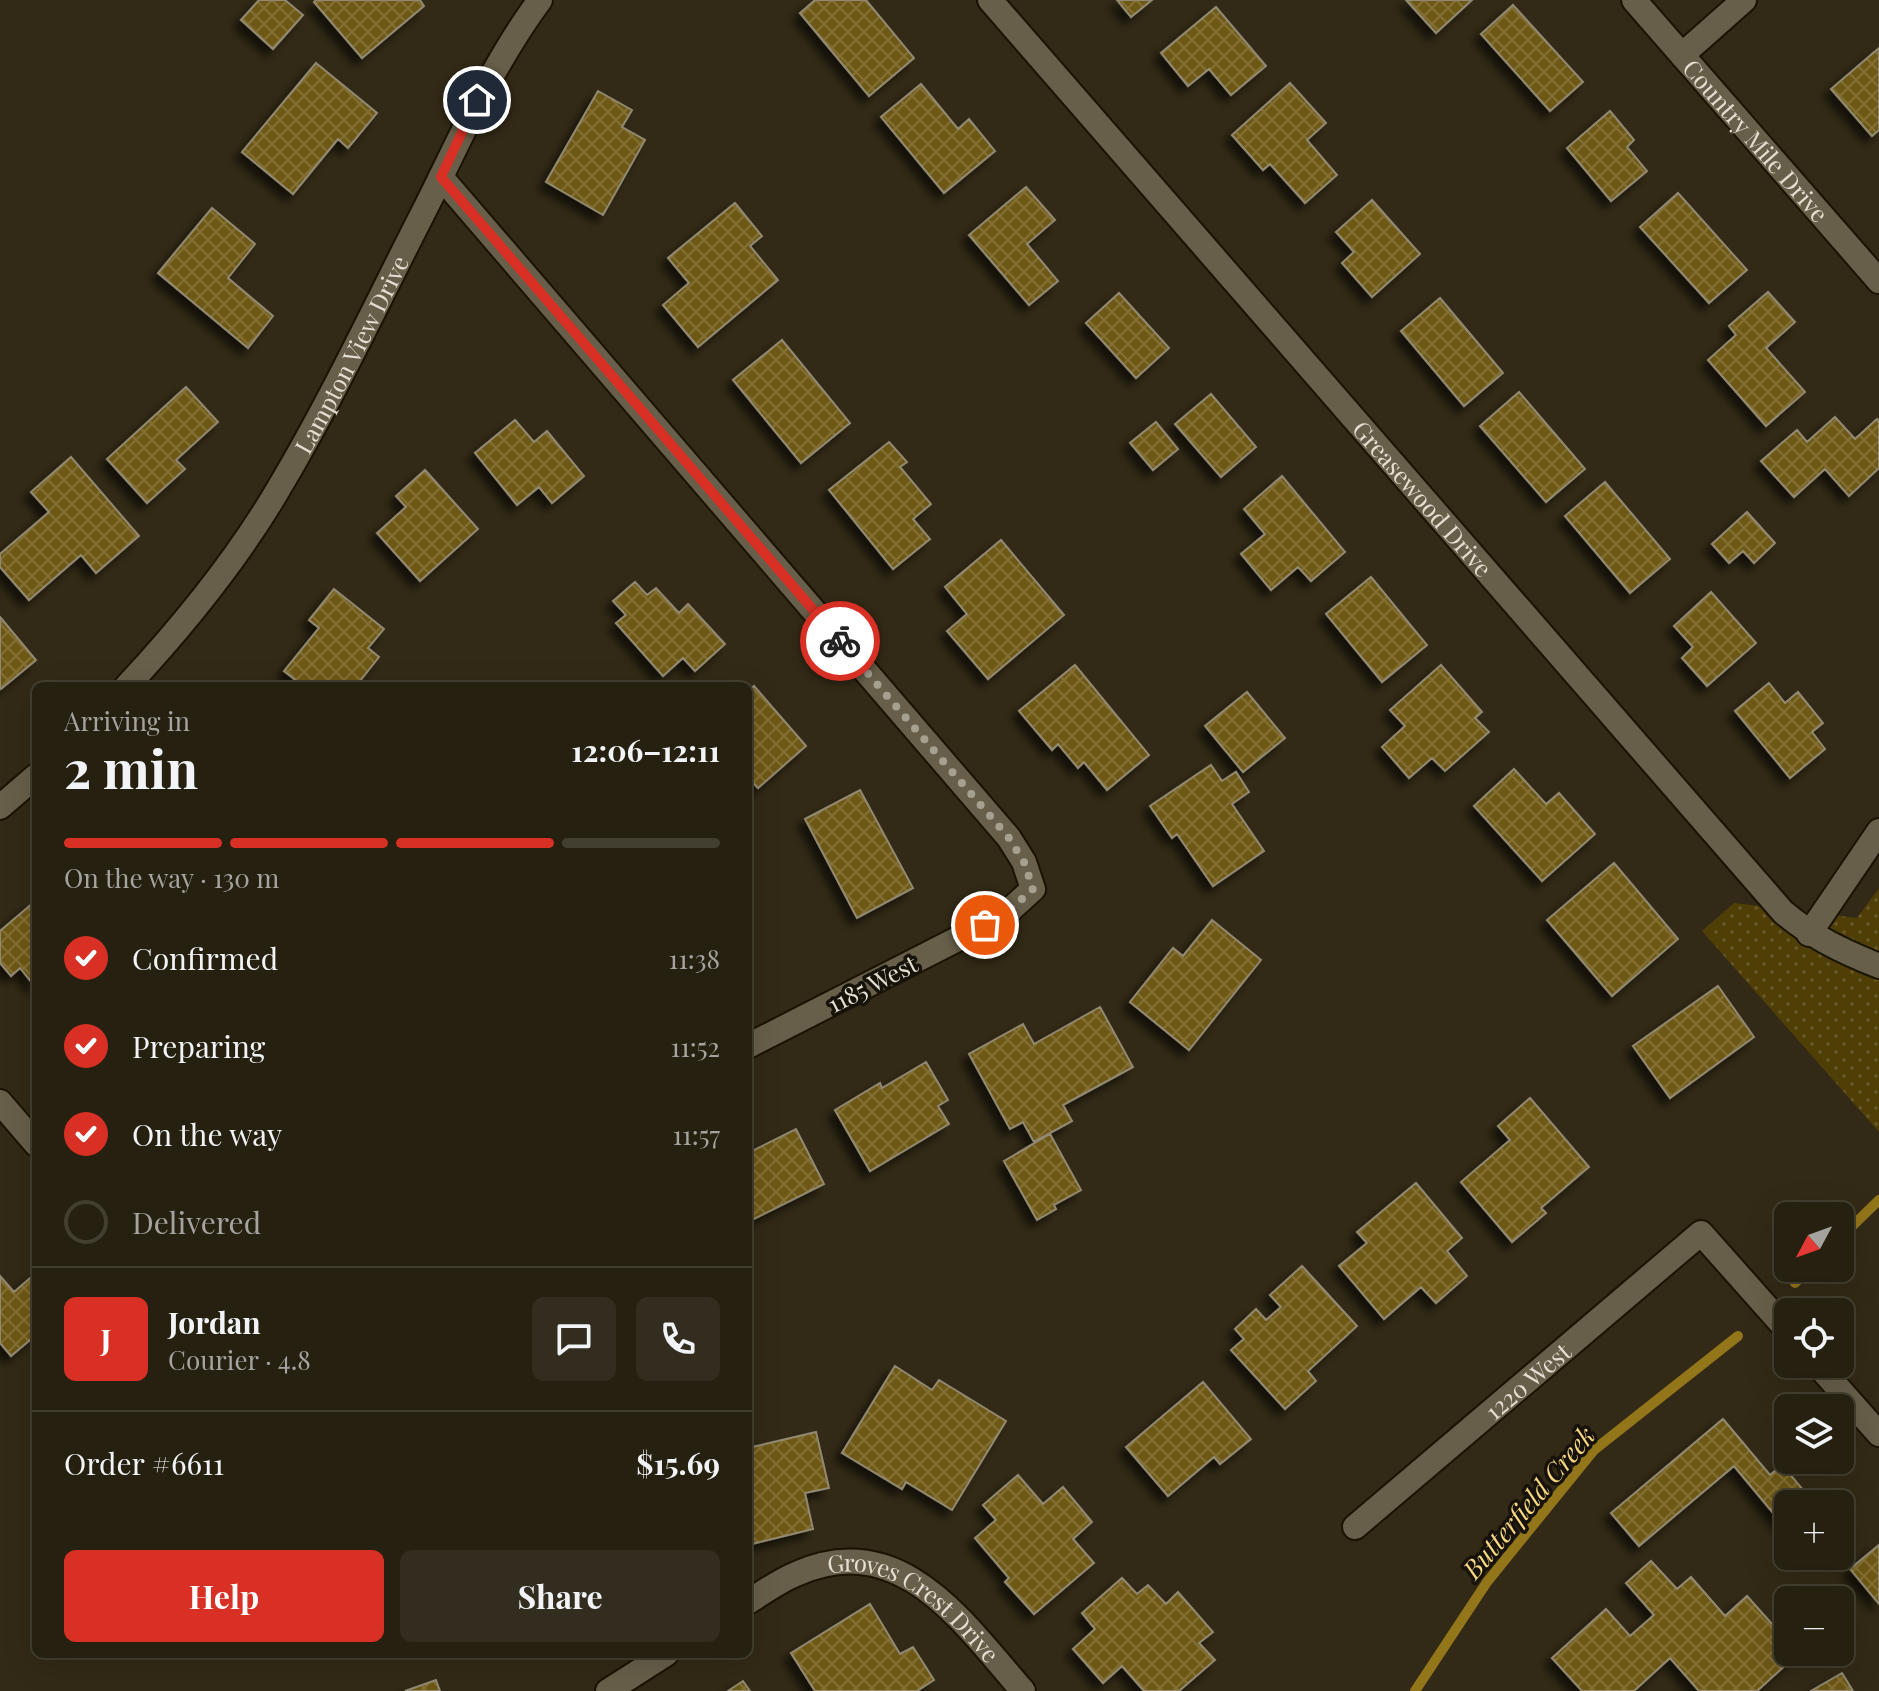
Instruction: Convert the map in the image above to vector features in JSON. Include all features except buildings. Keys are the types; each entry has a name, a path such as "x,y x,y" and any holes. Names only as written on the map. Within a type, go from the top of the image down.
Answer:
{"street":[{"name":"Lampton View Drive","path":"131,682 220,575 278,491 336,385 477,100 517,31 540,0"},
{"name":"Greasewood Drive","path":"990,0 1783,912 1809,934 1879,966"},
{"name":"Country Mile Drive","path":"1634,0 1879,281"},
{"path":"1682,55 1744,0"},
{"name":"1185 West","path":"441,177 1009,838 1024,862 1033,889 1011,909 752,1044"},
{"path":"0,807 32,779"},
{"path":"1809,934 1879,831"},
{"path":"0,1102 32,1139"},
{"name":"1220 West","path":"1355,1527 1701,1233 1774,1315"},
{"path":"1829,1378 1879,1434"},
{"name":"Groves Crest Drive","path":"752,1600 800,1572 850,1562 879,1564 906,1574 952,1609 1023,1691"},
{"path":"608,1691 660,1658"}],"shaded area":[{"path":"1879,888 1879,1132 1702,931 1734,903 1857,918"}],"waterway":[{"name":"Butterfield Creek","path":"1854,1224 1879,1200"},
{"name":"Butterfield Creek","path":"1415,1691 1487,1582 1594,1450 1738,1336"}],"way so far":[{"path":"840,641 1009,838 1024,862 1033,889 1011,909 985,925"}],"route":[{"path":"477,100 441,177 840,641"}]}
